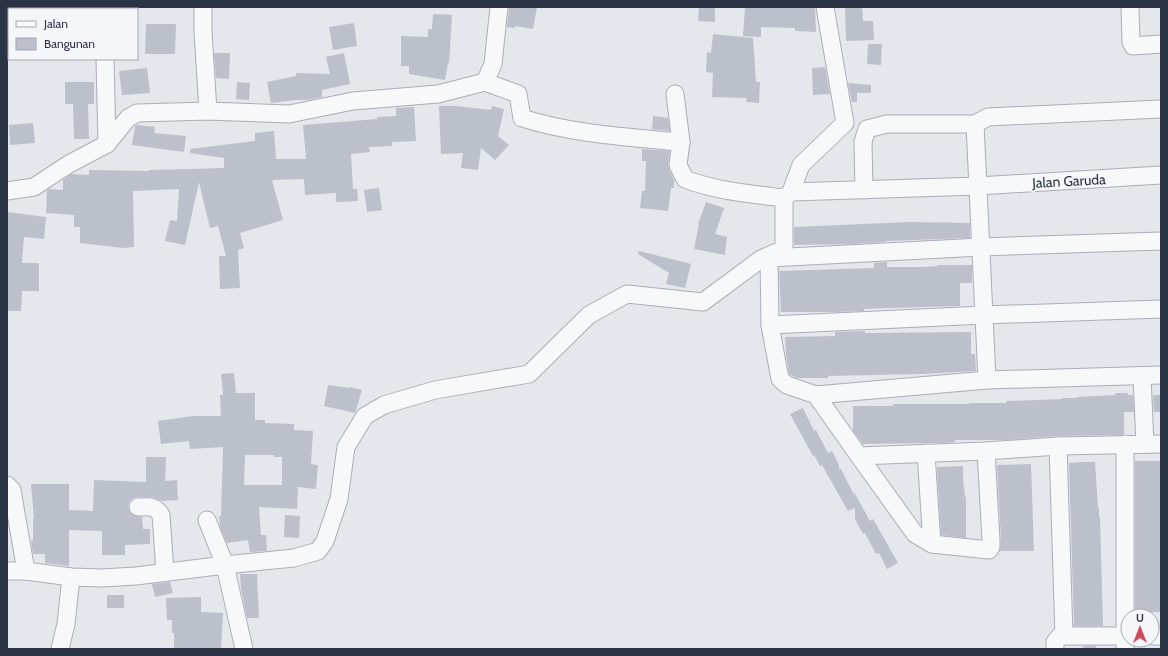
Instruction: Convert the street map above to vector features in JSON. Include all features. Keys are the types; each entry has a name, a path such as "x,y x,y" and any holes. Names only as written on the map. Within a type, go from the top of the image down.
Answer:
{"street":[{"path":"204,7 203,32 208,111"},
{"path":"485,82 493,64 499,7"},
{"path":"7,571 26,571 71,577 102,578 294,558 318,551 325,542 339,499 346,447 365,416 384,405 435,390 529,374 589,315 627,294 703,302 784,248 787,195 802,165 845,123 825,7"},
{"path":"1130,7 1130,42 1133,46 1161,44"},
{"path":"105,60 107,144"},
{"path":"7,191 34,187 69,164 107,144 128,118 137,113 208,111 289,114 353,101 438,94 485,82 518,94 522,118 544,125 614,135 681,142 675,94"},
{"path":"864,190 863,142 867,128 887,124 975,124 988,118 1161,109"},
{"path":"975,124 988,380"},
{"name":"Jalan Garuda","path":"681,142 678,165 684,179 732,192 787,195 1161,176"},
{"path":"767,258 981,247 1161,241"},
{"path":"767,258 770,325 780,379 787,385 816,395 988,380 1161,375"},
{"path":"770,325 984,315 1161,309"},
{"path":"859,456 986,451 1058,446 1153,444 1142,376"},
{"path":"816,395 915,534 932,544 989,550 991,547 986,451"},
{"path":"1125,444 1126,608"},
{"path":"1058,446 1060,642 1120,640"},
{"path":"926,453 932,544"},
{"path":"7,485 12,490 26,571"},
{"path":"138,507 154,507 158,509 161,515 165,572"},
{"path":"207,520 224,565 244,649"},
{"path":"60,649 66,624 71,577"}],"building":[{"path":"509,7 537,7 533,29 515,26 515,28 507,27"},
{"path":"699,7 715,7 715,22 698,21"},
{"path":"745,7 815,7 816,32 795,31 795,28 761,27 761,37 743,36"},
{"path":"845,7 862,7 863,21 873,21 874,40 846,41"},
{"path":"433,14 452,15 449,63 445,80 409,74 409,66 401,66 401,36 428,37 428,29 432,29"},
{"path":"354,23 357,46 333,50 329,27"},
{"path":"146,24 176,24 175,54 145,54"},
{"path":"713,34 753,38 756,82 760,82 759,103 746,102 747,98 712,97 713,73 706,72 707,52 711,53"},
{"path":"868,44 882,44 881,65 867,64"},
{"path":"214,53 230,53 229,79 216,78"},
{"path":"344,53 350,84 322,90 322,97 309,100 271,103 267,82 296,76 296,73 330,74 326,57"},
{"path":"825,67 830,94 813,95 812,68"},
{"path":"147,68 150,93 122,95 119,71"},
{"path":"65,82 94,82 94,104 88,104 89,139 74,139 73,104 65,104"},
{"path":"237,82 250,83 249,100 236,99"},
{"path":"848,83 871,85 871,93 857,93 857,102 852,102"},
{"path":"439,106 456,106 491,110 492,106 504,109 498,136 509,145 495,160 481,148 478,170 461,168 463,153 441,154"},
{"path":"414,107 416,141 392,142 392,146 369,147 370,152 351,154 353,189 357,189 358,201 336,202 336,193 305,195 304,179 272,180 283,220 240,233 244,248 238,250 240,288 220,289 219,256 226,256 218,226 210,228 199,182 185,245 165,241 170,220 177,221 179,189 133,191 134,247 124,248 80,243 80,227 74,227 74,215 46,213 47,190 63,190 63,180 71,174 89,175 89,170 149,171 224,168 224,158 190,153 190,149 255,141 255,133 274,131 276,159 306,159 303,125 396,116 396,108"},
{"path":"653,116 668,118 670,131 652,129"},
{"path":"33,123 35,143 10,145 9,125"},
{"path":"135,126 155,127 154,133 186,136 184,152 132,145"},
{"path":"642,149 670,151 668,164 674,180 674,188 671,188 668,211 640,208 642,191 645,191 646,161 642,161"},
{"path":"379,188 382,210 367,212 364,190"},
{"path":"706,202 724,208 715,234 727,237 725,255 694,249 698,224"},
{"path":"7,212 46,217 44,239 24,237 22,263 39,263 39,291 22,291 21,311 7,311"},
{"path":"909,222 970,223 970,238 886,241 851,244 794,245 794,227"},
{"path":"639,251 691,264 685,288 666,284 669,273 638,254"},
{"path":"887,262 887,267 972,265 972,283 960,283 960,306 864,309 864,311 835,312 781,312 779,271 874,268 874,263"},
{"path":"865,331 865,333 971,332 971,354 975,354 976,371 828,376 828,378 797,378 789,374 785,337 835,336 835,332"},
{"path":"234,373 236,393 255,393 255,420 265,420 265,423 294,424 294,430 313,431 311,464 318,465 316,489 298,487 297,509 259,507 261,535 266,535 267,551 250,552 248,540 227,543 220,527 219,516 221,516 223,447 190,449 189,441 161,444 158,421 193,416 221,416 220,395 223,395 221,374","holes":["245,455 274,455 274,457 282,457 282,485 244,485"]},
{"path":"328,385 350,387 362,390 355,413 324,406"},
{"path":"1115,393 1128,393 1128,395 1133,395 1134,412 1124,412 1124,434 1122,435 1058,436 1007,440 955,440 955,442 944,443 863,444 853,431 853,406 893,406 893,404 1006,403 1006,401 1115,395"},
{"path":"1153,395 1161,395 1161,412 1154,412"},
{"path":"803,408 814,431 816,430 828,453 832,451 839,465 839,469 841,469 855,497 854,492 870,521 873,519 898,563 887,569 879,553 876,554 865,533 863,534 855,519 855,508 848,511 822,465 820,466 814,455 813,456 790,414"},
{"path":"146,457 166,457 165,481 177,480 178,500 162,501 153,497 138,497 133,498 129,502 128,508 130,512 134,516 142,517 143,529 150,529 150,544 125,545 125,555 102,555 102,531 69,530 69,566 45,563 45,554 33,554 31,540 33,540 34,519 31,484 69,484 69,510 93,511 94,480 146,482"},
{"path":"1135,461 1161,461 1161,612 1160,608 1135,608"},
{"path":"1095,462 1100,517 1103,626 1074,626 1069,463"},
{"path":"1031,464 1034,551 1000,551 1001,539 997,465"},
{"path":"963,466 966,497 966,538 941,535 937,467"},
{"path":"285,515 300,516 299,538 284,537"},
{"path":"240,574 257,574 259,618 247,618 241,589"},
{"path":"170,582 173,593 155,597 152,584"},
{"path":"107,595 124,595 124,608 107,608"},
{"path":"201,597 201,612 223,613 221,649 174,649 172,620 167,620 166,598"},
{"path":"1083,646 1096,646 1096,649 1083,649"}]}
